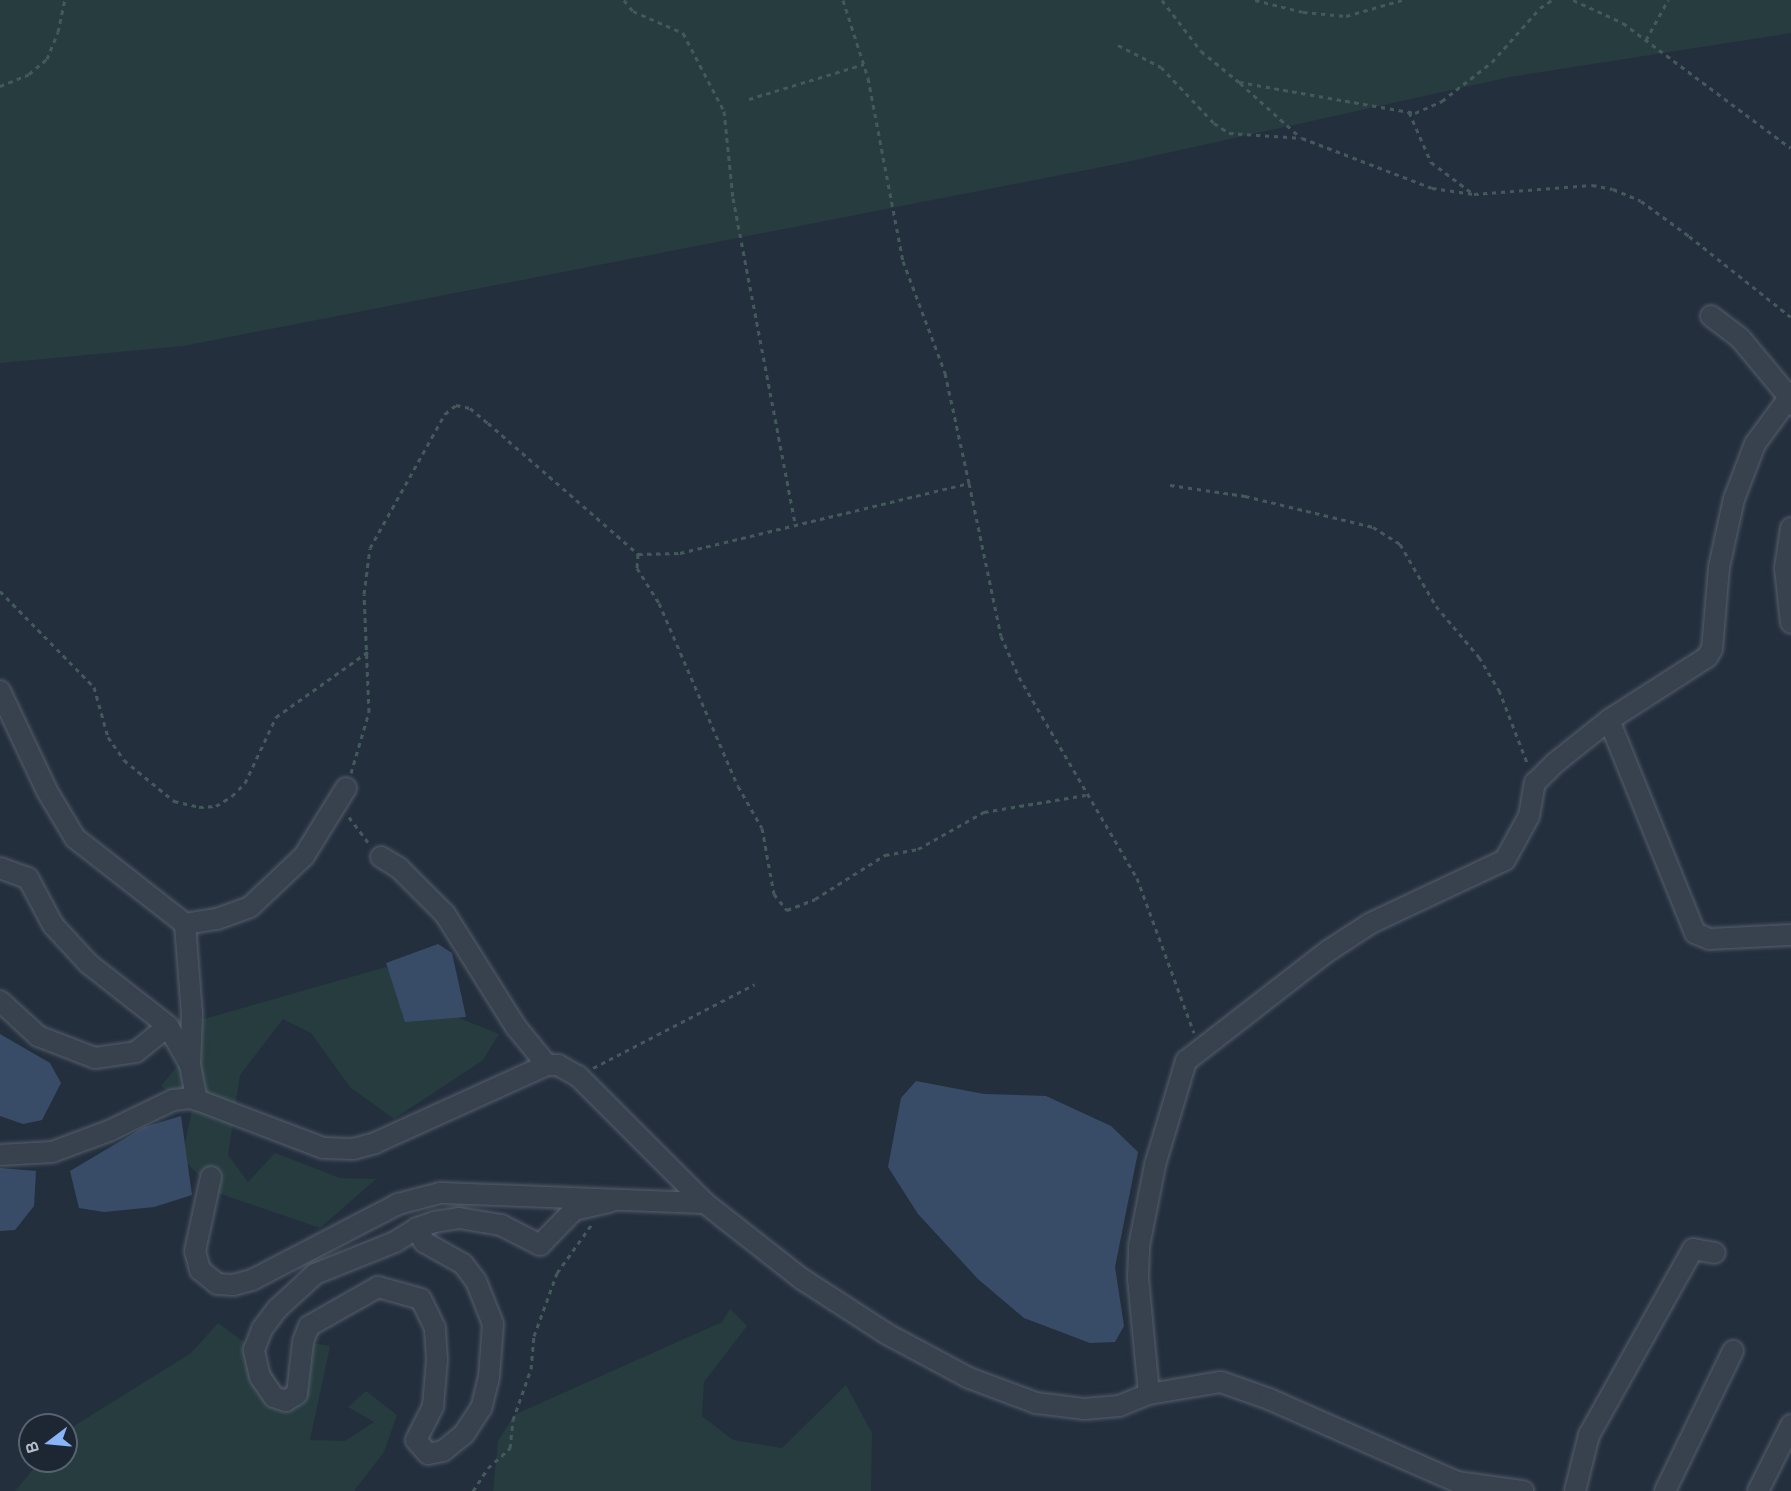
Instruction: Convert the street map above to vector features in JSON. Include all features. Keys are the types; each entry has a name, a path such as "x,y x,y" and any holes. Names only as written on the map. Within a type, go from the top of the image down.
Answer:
{"street":[{"path":"1149,1394 1138,1278 1139,1246 1155,1165 1186,1061 1199,1048 1328,951 1371,923 1505,860 1529,816 1535,783 1609,720 1696,668 1712,649 1719,567 1734,499 1755,444 1790,399 1740,338 1711,316"},
{"path":"1791,528 1785,568 1791,623"},
{"path":"0,691 47,791 75,838 185,924 217,919 250,907 304,856 346,788"},
{"path":"1609,720 1695,933 1708,939 1791,935"},
{"path":"381,857 399,868 445,914 516,1027 547,1065"},
{"path":"0,868 27,878 53,925 89,964 168,1026 190,1065"},
{"path":"185,924 192,1014 190,1065 197,1100"},
{"path":"0,1001 38,1036 95,1058 136,1052 168,1026"},
{"path":"0,1155 52,1152 111,1130 173,1100 197,1100 323,1148 353,1149 375,1143 547,1065 558,1065 579,1076 705,1203 802,1279 887,1334 969,1378 1036,1402 1084,1409 1119,1406 1149,1394 1221,1382 1269,1399 1457,1482 1523,1491"},
{"path":"211,1177 195,1251 200,1270 217,1284 233,1285 252,1280 398,1204 440,1193 489,1192 610,1202 705,1203"},
{"path":"417,1228 424,1242 463,1264 476,1281 493,1324 489,1377 481,1408 464,1434 443,1451 428,1454 416,1440 433,1406 437,1359 435,1328 421,1299 378,1287 309,1326 303,1342 297,1394 286,1401 274,1397 260,1377 254,1350 262,1329 277,1309 315,1274 395,1242 417,1228 459,1218 501,1225 540,1245 574,1210 610,1202"},
{"path":"1575,1491 1589,1435 1694,1249 1715,1253"},
{"path":"1665,1491 1733,1351"},
{"path":"1758,1491 1791,1425"}],"path":[{"path":"0,86 29,74 47,59 58,32 65,0"},
{"path":"624,0 633,11 683,33 724,111 744,265 795,524"},
{"path":"843,0 864,64 903,261 945,373 1001,636 1019,677 1086,795 1137,878 1163,940 1199,1048"},
{"path":"1162,0 1201,51 1302,138"},
{"path":"1255,0 1303,12 1346,16 1402,0"},
{"path":"1239,82 1409,112 1427,111 1492,62 1540,8 1552,0"},
{"path":"1573,0 1602,10 1791,148"},
{"path":"1646,40 1668,0"},
{"path":"1118,45 1161,67 1214,123 1229,133 1302,138 1432,188 1474,194 1592,185 1613,189 1641,201 1791,317"},
{"path":"749,99 864,64"},
{"path":"1409,112 1431,162 1474,194"},
{"path":"381,857 357,832 346,811 346,788 369,712 369,651 364,594 370,548 445,414 456,405 470,408 638,554 680,553 969,483"},
{"path":"1170,485 1245,496 1373,527 1400,544 1436,606 1479,657 1499,690 1535,783"},
{"path":"638,554 637,568 659,603 738,786 762,828 774,894 787,910 815,899 885,855 918,849 984,812 1086,795"},
{"path":"0,591 94,687 108,737 124,760 174,801 199,807 216,806 232,796 245,783 276,717 369,651"},
{"path":"579,1076 755,984"},
{"path":"473,1491 488,1468 510,1448 513,1420 531,1369 534,1336 557,1273 595,1216 610,1202"}],"green space":[{"path":"0,0 1791,0 1791,33 1510,77 1117,164 183,346 0,363"},
{"path":"386,967 419,1002 499,1034 483,1060 394,1119 350,1087 311,1033 283,1019 240,1075 228,1155 248,1182 275,1153 340,1178 376,1179 320,1228 215,1192 182,1158 192,1110 161,1086 196,1043 169,1029"},
{"path":"730,1309 747,1326 704,1382 702,1416 733,1440 782,1448 846,1385 872,1433 871,1491 493,1491 498,1441 514,1415 722,1322"},
{"path":"218,1323 262,1355 284,1392 305,1342 330,1346 310,1440 345,1441 374,1422 348,1407 366,1391 397,1415 384,1452 354,1491 15,1491 30,1473 78,1473 78,1424 191,1353"}],"water":[{"path":"438,944 452,953 466,1017 405,1022 386,963"},
{"path":"0,1034 50,1063 61,1083 42,1120 23,1124 0,1116"},
{"path":"916,1081 984,1094 1046,1096 1111,1126 1138,1152 1115,1267 1124,1326 1115,1342 1090,1343 1024,1318 978,1279 918,1214 888,1167 901,1098"},
{"path":"181,1116 192,1195 154,1207 104,1212 79,1208 70,1171 144,1127"},
{"path":"0,1168 36,1171 34,1206 15,1230 0,1231"}]}
